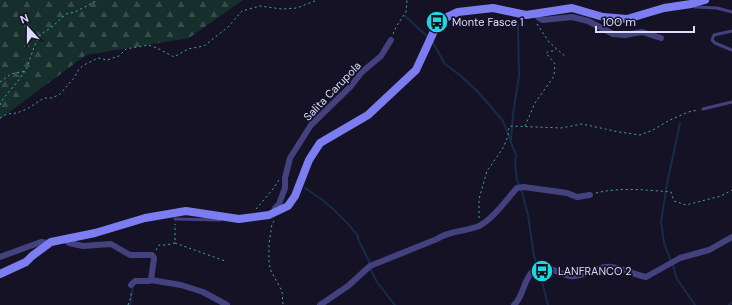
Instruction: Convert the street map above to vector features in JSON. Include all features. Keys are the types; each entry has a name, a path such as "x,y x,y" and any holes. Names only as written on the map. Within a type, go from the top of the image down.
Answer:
{"main road":[{"path":"0,274 26,262 49,243 95,233 145,218 179,211 192,211 230,218 250,217 269,215 288,206 295,196 309,160 320,143 368,115 416,70 434,32 445,18 458,12 493,8 535,18 572,8 603,17 627,19 664,8 691,4 705,0"}],"street":[{"path":"535,18 543,20 572,17 588,21 613,34 619,35 642,32 660,38"},
{"name":"Salita Carupola","path":"275,212 275,208 282,199 290,158 311,124 362,72 381,56 391,40"},
{"path":"320,305 348,286 370,266 437,239 443,235 478,226 488,220 517,188 524,187 567,193 577,196 590,195"},
{"path":"514,305 533,270 544,266 571,276 579,275 601,267 610,266 646,277 680,258 709,250 732,237"},
{"path":"64,239 69,243 83,246 111,244 130,255 152,255 154,258 151,280"},
{"path":"0,257 41,242 49,243"},
{"path":"131,286 135,281 151,280 181,285 204,292 227,305"}],"lane":[{"path":"691,4 695,7 717,8 732,12"},
{"path":"732,30 714,35 712,40 715,44 732,50"},
{"path":"704,109 732,102"},
{"path":"175,219 216,220 230,218"}],"path":[{"path":"0,105 25,70 40,35 52,27 66,14 75,12 98,0"},
{"path":"0,118 7,114 17,113 28,109 44,98 51,98 59,95 74,78 78,70 84,65 98,58 107,60 119,56 126,48 148,45 174,57 188,49 204,46 228,27 242,11 260,6 282,9 297,8 317,0"},
{"path":"391,40 396,27 406,12 407,0"},
{"path":"535,18 547,39 566,57"},
{"path":"524,127 535,103 554,76 555,64 546,53 556,49"},
{"path":"0,82 11,74 25,70"},
{"path":"478,226 479,200 487,171 502,148 508,136 510,127 513,125 524,127 561,128 582,124 640,135 688,112 704,109"},
{"path":"250,217 254,215 251,214 253,210 258,207 273,189 277,181 285,178"},
{"path":"590,195 608,190 620,189 671,192 674,201 686,205 721,196 732,190"},
{"path":"275,212 277,218 272,224 269,244 269,263 271,271 282,291 282,305"},
{"path":"175,219 175,243"},
{"path":"154,258 158,245 175,243 225,260"},
{"path":"128,305 131,297 131,286"}],"green space":[{"path":"0,0 243,0 189,38 86,55 0,119"}],"waterway":[{"path":"405,16 428,37"},
{"path":"511,140 513,114 519,76 518,24"},
{"path":"432,41 445,64 461,76 479,93 503,121 516,155 515,164 517,180 528,215 534,256 537,264"},
{"path":"670,259 664,243 661,222 667,184 680,123"},
{"path":"305,188 334,209 358,236 377,282 395,305"},
{"path":"673,265 677,279 695,305"},
{"path":"539,270 548,305"},
{"path":"130,305 133,286"},
{"path":"729,305 732,302"}],"place":[{"name":"Monte Fasce 1","path":"437,22"},
{"name":"LANFRANCO 2","path":"542,271"}]}
